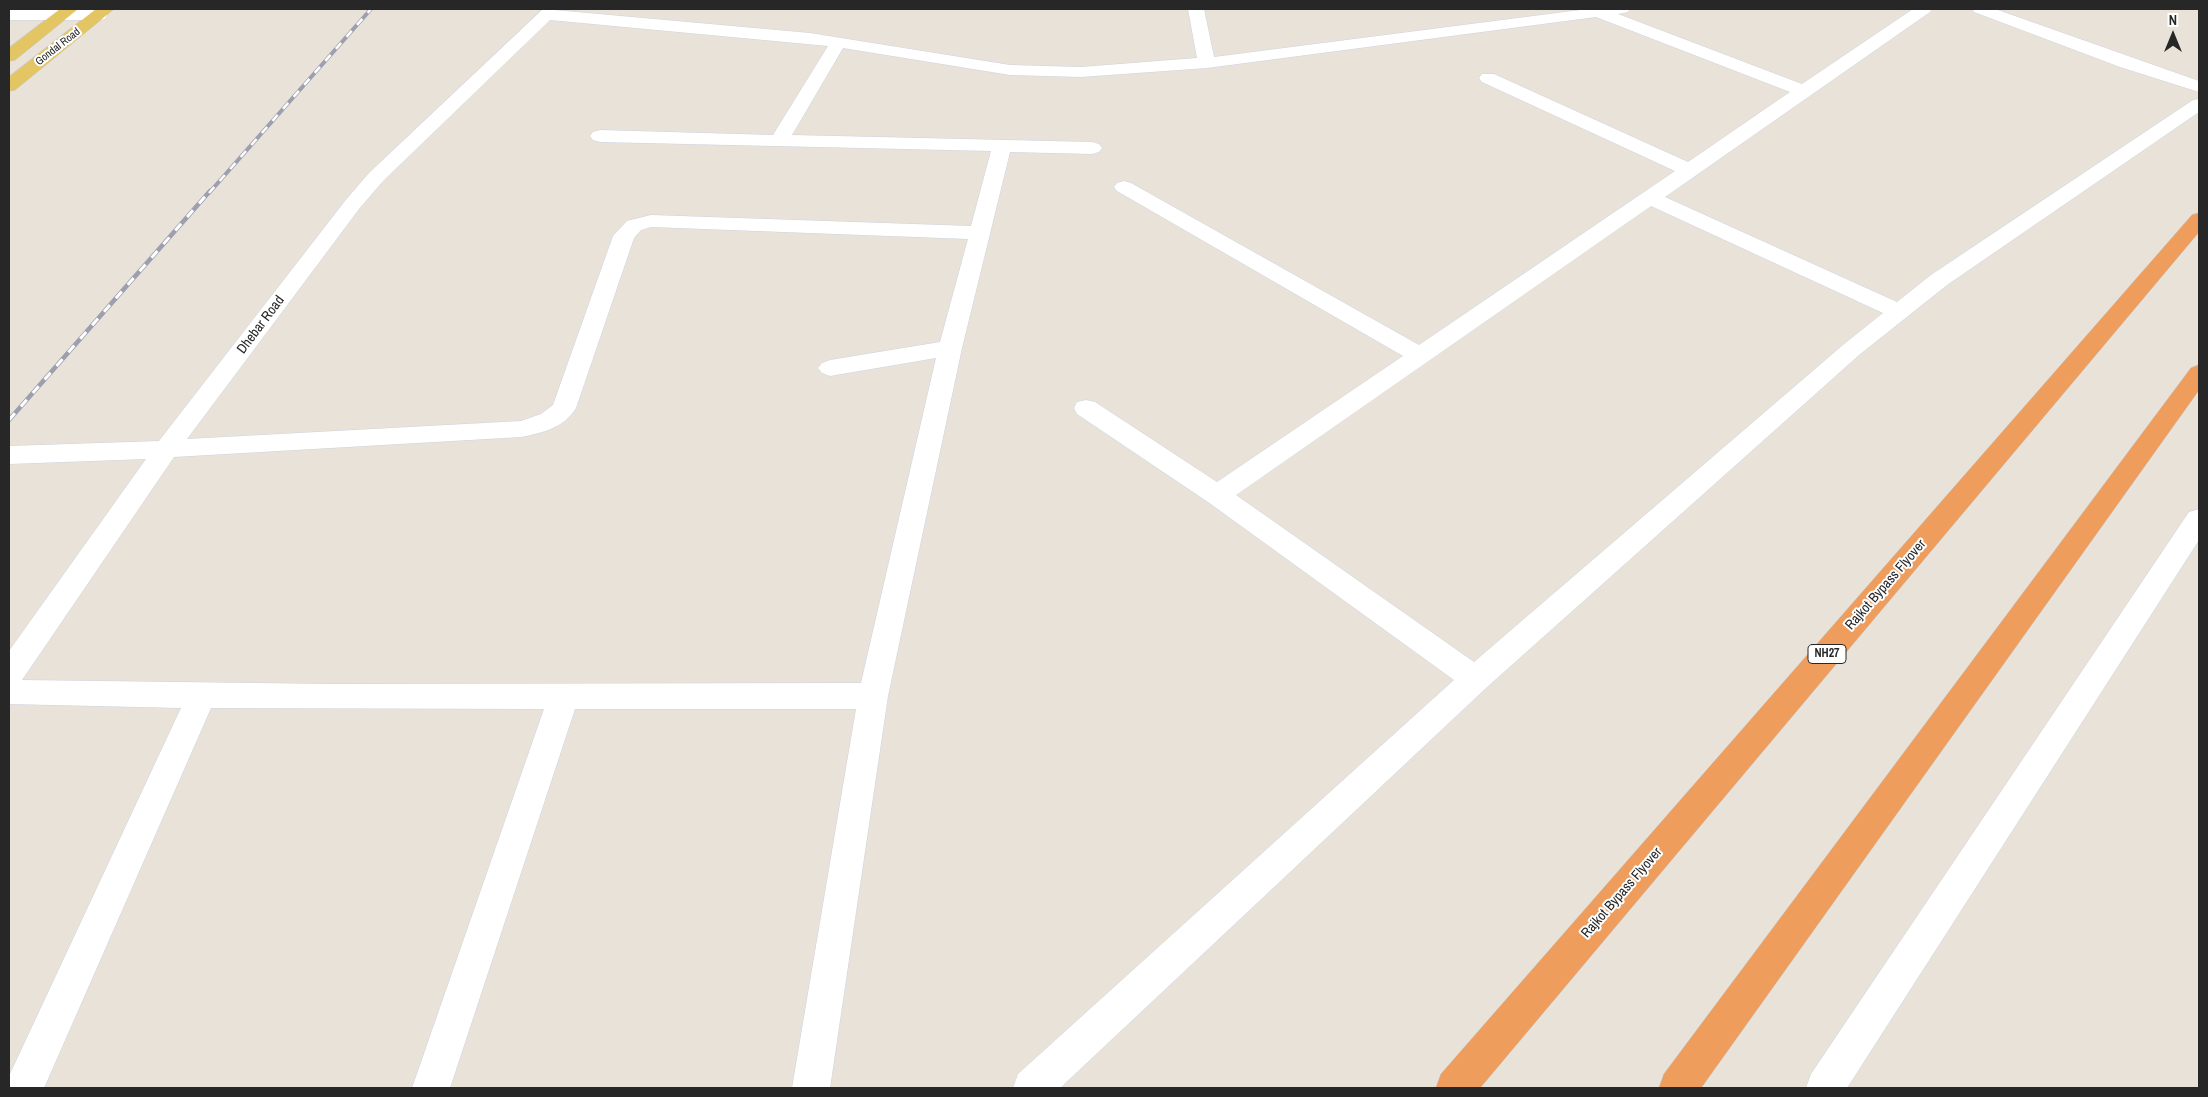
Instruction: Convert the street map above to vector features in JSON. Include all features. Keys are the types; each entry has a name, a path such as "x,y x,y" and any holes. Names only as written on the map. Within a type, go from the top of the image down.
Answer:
{"highway":[{"name":"Rajkot Bypass Flyover","path":"1455,1088 2199,219"},
{"path":"1678,1088 2199,373"}],"main road":[{"path":"9,56 66,12"},
{"name":"Gondal Road","path":"9,86 103,12"}],"street":[{"path":"1196,9 1207,63"},
{"path":"549,12 795,37 986,67 1040,72 1090,72 1207,63 1622,9"},
{"path":"1217,495 1688,169 1924,9"},
{"path":"1980,9 2126,63 2199,87"},
{"path":"9,15 103,12"},
{"name":"Dhebar Road","path":"9,674 166,449 352,205 376,177 549,12"},
{"path":"1597,12 1803,91"},
{"path":"1467,16 1478,29"},
{"path":"780,141 838,43"},
{"path":"1488,78 1688,169"},
{"path":"1032,1088 1475,679 1851,350 1939,280 2199,104"},
{"path":"600,136 1092,148"},
{"path":"811,1088 873,696 950,348 1002,147"},
{"path":"1124,187 1419,355"},
{"path":"1648,197 1899,312"},
{"path":"9,455 166,449 521,429 554,419 564,408 624,236 634,225 660,221 979,233"},
{"path":"830,368 950,348"},
{"path":"1086,408 1217,495 1475,679"},
{"path":"1825,1088 2199,519"},
{"path":"9,692 201,697 873,696"},
{"path":"431,1088 564,695"},
{"path":"24,1088 201,697"}],"railway":[{"path":"209,193 371,9"},
{"path":"9,420 210,191"}]}
